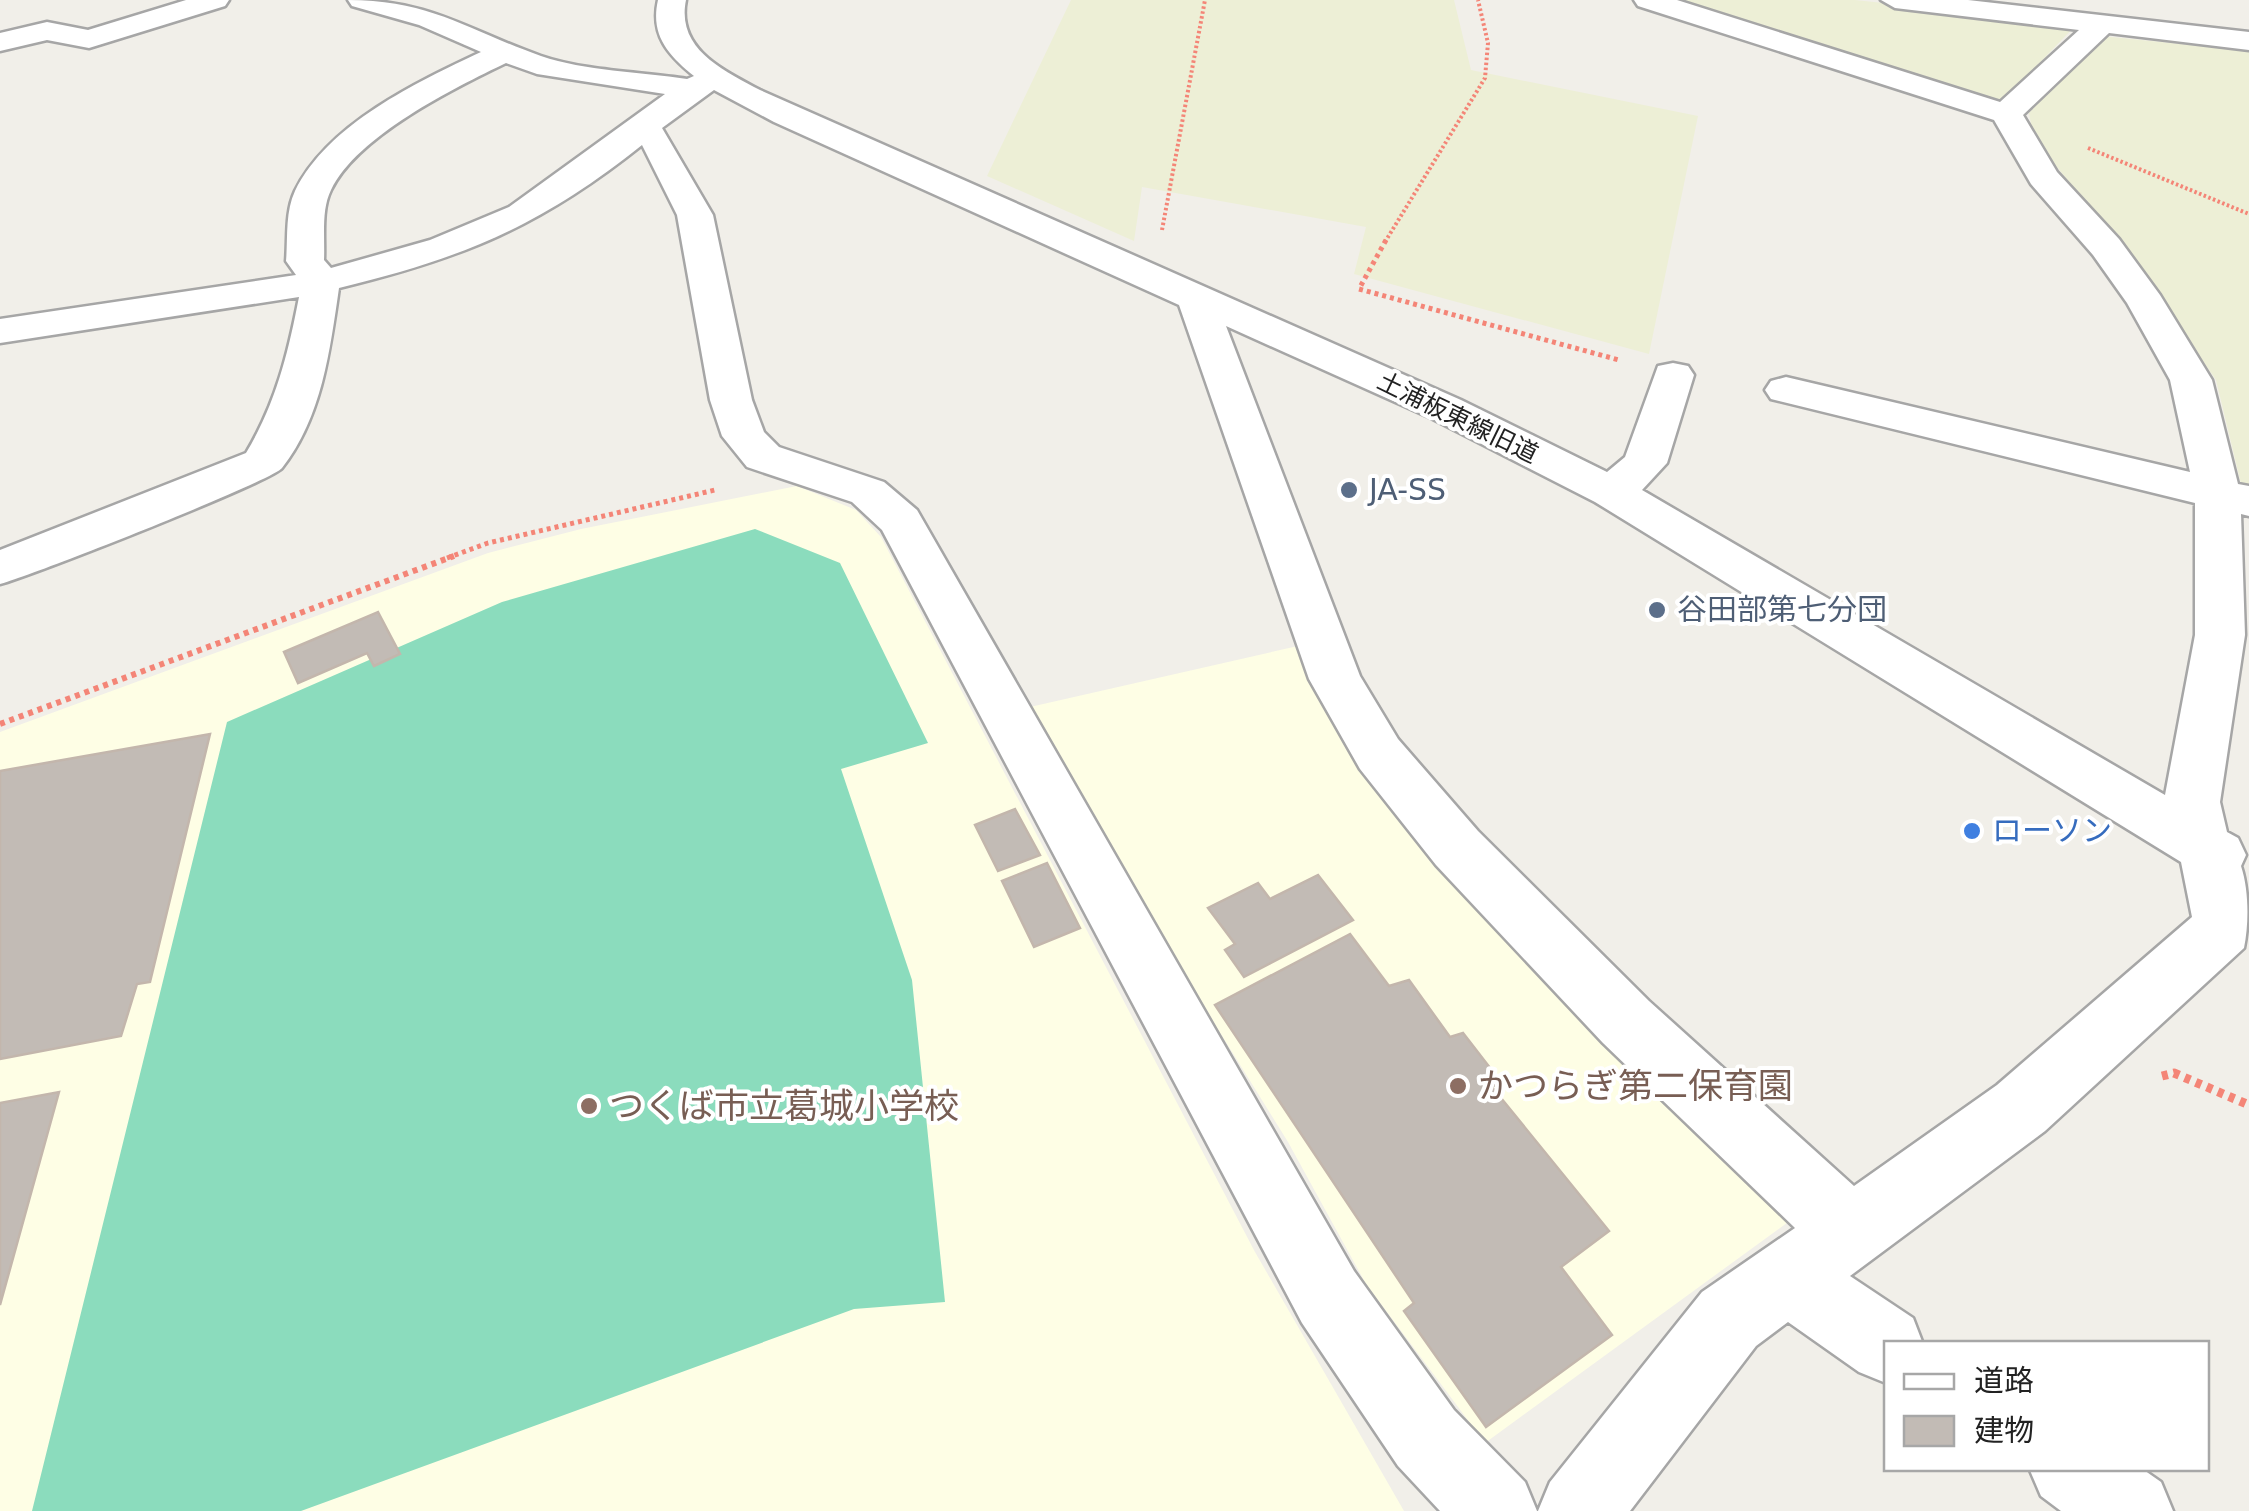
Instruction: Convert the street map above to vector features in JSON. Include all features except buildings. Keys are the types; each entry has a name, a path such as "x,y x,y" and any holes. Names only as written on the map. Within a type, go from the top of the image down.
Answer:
{"street":[{"path":"0,42 47,31 88,40 216,0"},
{"path":"362,0 430,19 537,65 703,84"},
{"name":"土浦板東線旧道","path":"672,0 669,26 703,84 785,115 1143,271 1446,408 1611,492 1716,551 2227,861"},
{"path":"1579,1511 1729,1318 1790,1278 2021,1108 2222,929 2227,861 2193,821 2192,802 2220,635 2234,498 2190,380 2146,304 2106,247 2043,177 2006,114 1648,0"},
{"path":"1895,0 2249,42"},
{"path":"2006,114 2102,24"},
{"path":"0,568 263,463 287,422 306,370 320,280 305,261 311,194 319,179 377,122 505,52"},
{"path":"0,331 320,280 498,226 525,212 703,84"},
{"path":"640,129 654,137 696,215 731,400 744,436 763,457 797,471 830,476 868,492 901,521 1328,1297 1426,1438 1496,1511"},
{"path":"1196,297 1334,679 1379,754 1457,848 1626,1022 1851,1232"},
{"path":"1611,492 1645,463 1673,375"},
{"path":"1786,390 2234,498"},
{"path":"1790,1278 1884,1344"},
{"path":"2073,1471 2132,1511"}],"path":[{"path":"1143,271 1159,246 1205,0"},
{"path":"1478,0 1488,44 1485,78 1418,182 1359,289 1673,375"},
{"path":"2006,114 2249,214"},
{"path":"0,724 488,544 797,471"}],"shaded area":[{"path":"1071,0 1454,0 1471,70 1698,116 1649,354 1354,274 1366,227 1142,187 1134,241 987,176"},
{"path":"1662,0 1855,0 2077,24 1998,106"},
{"path":"2102,36 2249,51 2249,490 2242,488 2216,380 2124,247 2034,140 2029,113"},
{"name":"つくば市立葛城小学校","path":"797,486 856,510 881,537 1255,1252 1404,1511 0,1511 0,732 488,553 581,529"},
{"name":"かつらぎ第二保育園","path":"1298,646 1795,1217 1485,1443 1366,1284 1288,1142 1137,899 1030,707"}],"green space":[{"path":"755,529 840,563 928,743 841,769 912,980 945,1302 854,1309 301,1511 32,1511 227,722 502,602"}],"place":[{"name":"JA-SS","path":"1349,490"},
{"name":"谷田部第七分団","path":"1657,610"},
{"name":"ローソン","path":"1972,831"},
{"name":"かつらぎ第二保育園","path":"1458,1086"},
{"name":"つくば市立葛城小学校","path":"589,1106"}]}
